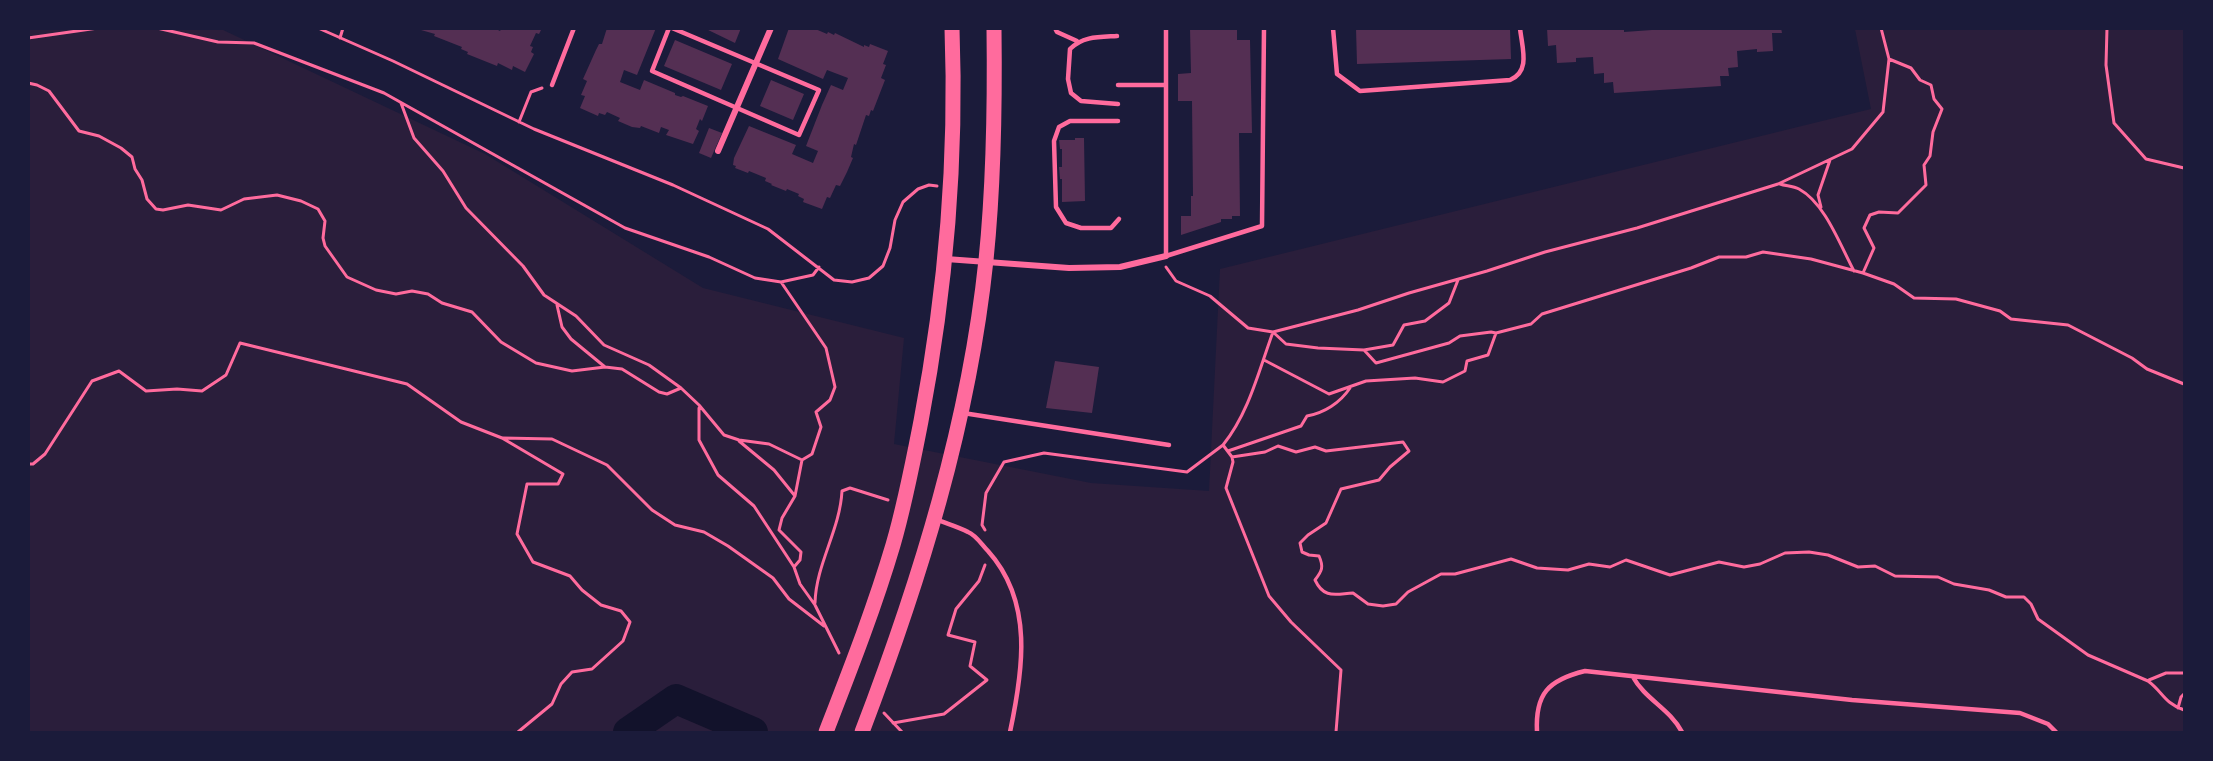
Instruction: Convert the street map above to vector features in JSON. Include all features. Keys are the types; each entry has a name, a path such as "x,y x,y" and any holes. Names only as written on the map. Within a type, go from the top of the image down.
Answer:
{"main road":[{"path":"826,732 869,622 894,542 932,362 952,186 952,28"},
{"path":"862,732 899,637 935,519 971,361 986,261 995,127 994,28"}],"street":[{"path":"718,151 771,28"},
{"path":"945,259 1069,268 1120,267 1162,257"}],"lane":[{"path":"552,85 574,28"},
{"path":"670,28 819,90 799,135 652,71 670,28"},
{"path":"1055,28 1056,32 1077,41 1117,36"},
{"path":"1166,28 1162,257 1262,226 1264,28"},
{"path":"1333,28 1337,74 1360,91 1510,80 1517,77 1524,67 1520,28"},
{"path":"1077,41 1070,49 1068,79 1071,93 1081,101 1118,104"},
{"path":"1118,85 1166,85"},
{"path":"1118,121 1070,122 1059,127 1054,141 1056,207 1066,223 1081,228 1111,228 1119,219"},
{"path":"960,413 1169,445"},
{"path":"935,519 970,532 996,561 1014,592 1022,631 1022,664 1010,732"},
{"path":"1537,732 1536,714 1542,696 1552,685 1568,675 1585,671 1852,700 2020,713 2048,724 2056,732"},
{"path":"1632,676 1639,687 1673,718 1682,732"}],"path":[{"path":"28,38 98,28"},
{"path":"157,28 218,42 254,43 384,93 625,228 709,257 755,278 781,282 813,275 819,267"},
{"path":"318,28 393,61 519,122 673,185 768,229 834,280 852,282 869,278 882,266 890,249 895,220 903,202 918,189 929,185 952,186"},
{"path":"340,38 343,28"},
{"path":"1162,257 1176,281 1210,296 1248,328 1273,332 1358,310 1545,252 1637,228 1778,184 1852,149 1883,112 1889,59 1881,28"},
{"path":"2107,28 2106,65 2114,123 2146,159 2184,168"},
{"path":"1863,273 1874,248 1864,228 1870,215 1879,212 1898,213 1926,185 1923,165 1930,156 1933,132 1942,110 1934,99 1931,85 1920,80 1911,68 1889,59"},
{"path":"28,83 38,84 49,91 80,131 99,136 121,148 132,158 135,169 142,180 147,199 156,209 163,210 188,205 221,210 244,199 277,195 301,201 318,209 325,221 323,238 325,246 347,277 376,290 396,294 412,291 428,294 442,303 472,312 501,342 536,363 572,371 606,367 622,369 659,392 667,393 681,388"},
{"path":"519,122 531,92 552,85"},
{"path":"400,102 414,138 443,171 466,208 523,266 544,296 576,316 604,345 649,365 681,388 699,405 724,435 739,440 769,444 802,460"},
{"path":"1821,209 1818,195 1830,160"},
{"path":"1778,184 1797,188 1812,198 1821,209 1854,272"},
{"path":"1364,350 1376,363 1449,343 1460,336 1496,333 1531,324 1542,314 1691,268 1719,257 1746,257 1763,252 1811,259 1863,273 1894,284 1914,298 1956,299 2000,311 2011,319 2068,325 2132,358 2146,369 2184,384"},
{"path":"1273,332 1286,344 1318,348 1364,350 1393,345 1404,325 1425,321 1449,303 1458,280"},
{"path":"781,282 826,348 835,387 830,400 816,412 821,427 812,454 802,460 795,496 782,518 779,530 801,552 800,560 794,567"},
{"path":"557,303 562,327 571,339 606,367"},
{"path":"893,723 944,714 987,680 970,666 975,642 948,635 956,609 979,581 993,541 982,525 986,493 1004,462 1044,453 1187,472 1223,445 1236,429 1273,332"},
{"path":"1264,360 1329,394 1366,381 1415,378 1443,382 1464,371 1467,361 1488,355 1496,333"},
{"path":"28,464 33,464 45,454 92,381 119,371 147,391 177,389 202,391 226,375 240,343 407,384 461,422 502,438 563,474 558,484 527,484 517,534 533,562 570,576 582,590 601,605 621,611 630,622 623,641 592,669 572,672 561,684 552,704 518,732"},
{"path":"1228,451 1301,426 1306,416 1320,414 1344,396 1351,387"},
{"path":"699,405 699,440 718,475 754,506 794,567 800,584 815,605 844,661"},
{"path":"502,438 552,439 607,465 652,510 675,525 704,532 728,546 773,578 789,599 826,627"},
{"path":"739,440 774,470 795,496"},
{"path":"1232,457 1265,452 1278,446 1296,452 1315,447 1326,451 1403,442 1409,451 1390,466 1379,480 1341,489 1326,523 1300,543 1302,552 1319,556 1323,564 1322,571 1315,580 1320,590 1329,595 1353,593 1368,604 1383,606 1396,604 1408,592 1441,574 1455,574 1511,559 1537,567 1568,570 1589,564 1610,567 1626,560 1670,575 1719,562 1744,567 1760,564 1785,554 1809,552 1828,555 1858,567 1875,566 1895,576 1938,577 1954,584 1989,590 2006,597 2024,597 2031,604 2038,619 2088,655 2148,681 2156,686 2163,699 2184,710"},
{"path":"1223,445 1233,462 1226,488 1269,596 1291,622 1341,670 1336,732"},
{"path":"815,605 815,585 832,536 842,492 850,488 903,504"},
{"path":"2148,681 2166,673 2184,673"},
{"path":"2178,708 2184,694"},
{"path":"877,706 902,732"}],"shaded area":[{"path":"28,29 221,29 485,154 703,288 904,338 894,444 1091,483 1209,491 1220,269 1871,109 1855,29 2184,29 2184,732 29,732"}],"building":[{"path":"414,28 494,28 500,31 502,28 542,28 539,34 536,33 530,46 533,47 531,52 534,54 525,72 513,66 512,70 498,63 497,66 467,54 468,52 461,49 462,47 434,36 435,34"},
{"path":"607,28 656,28 637,75 624,70 620,82 640,90 644,80 675,93 675,95 708,106 696,129 699,131 693,144 666,135 669,130 661,127 659,133 641,126 640,128 632,127 618,121 620,118 607,112 605,115 599,113 598,116 580,108 585,96 581,95 587,81 583,79 599,44 602,44"},
{"path":"704,28 741,28 735,43"},
{"path":"789,28 813,28 827,34 828,32 834,35 835,33 864,47 864,45 869,47 870,44 888,51 881,78 885,80 873,111 871,110 869,116 866,115 856,145 854,144 851,157 853,158 840,186 836,185 822,209 803,202 804,199 798,196 799,194 771,185 765,181 766,178 735,168 736,166 733,165 749,126 796,145 792,154 813,163 818,151 806,146 822,105 831,85 843,90 848,78 827,70 823,79 778,59"},
{"path":"1190,28 1237,28 1237,40 1250,40 1252,133 1239,133 1240,216 1221,219 1221,222 1181,235 1181,216 1191,216 1191,196 1193,196 1192,101 1178,101 1178,74 1191,73"},
{"path":"1356,28 1510,28 1511,59 1357,64"},
{"path":"1547,28 1624,28 1624,32 1680,28 1781,28 1782,33 1772,33 1773,51 1757,52 1757,49 1737,51 1738,67 1728,68 1729,76 1720,76 1721,86 1614,93 1613,82 1604,83 1604,73 1594,74 1593,57 1576,58 1576,62 1557,63 1556,45 1548,46"},
{"path":"675,40 732,64 721,90 664,66"},
{"path":"771,80 804,94 793,120 760,106"},
{"path":"709,128 722,133 711,158 699,153"},
{"path":"1075,138 1084,138 1085,201 1062,202 1062,179 1060,179 1059,167 1062,167 1062,149 1060,149 1059,140 1075,140"},
{"path":"1055,361 1099,367 1092,413 1046,408"}],"waterway":[{"path":"628,732 676,699 753,732"}]}
